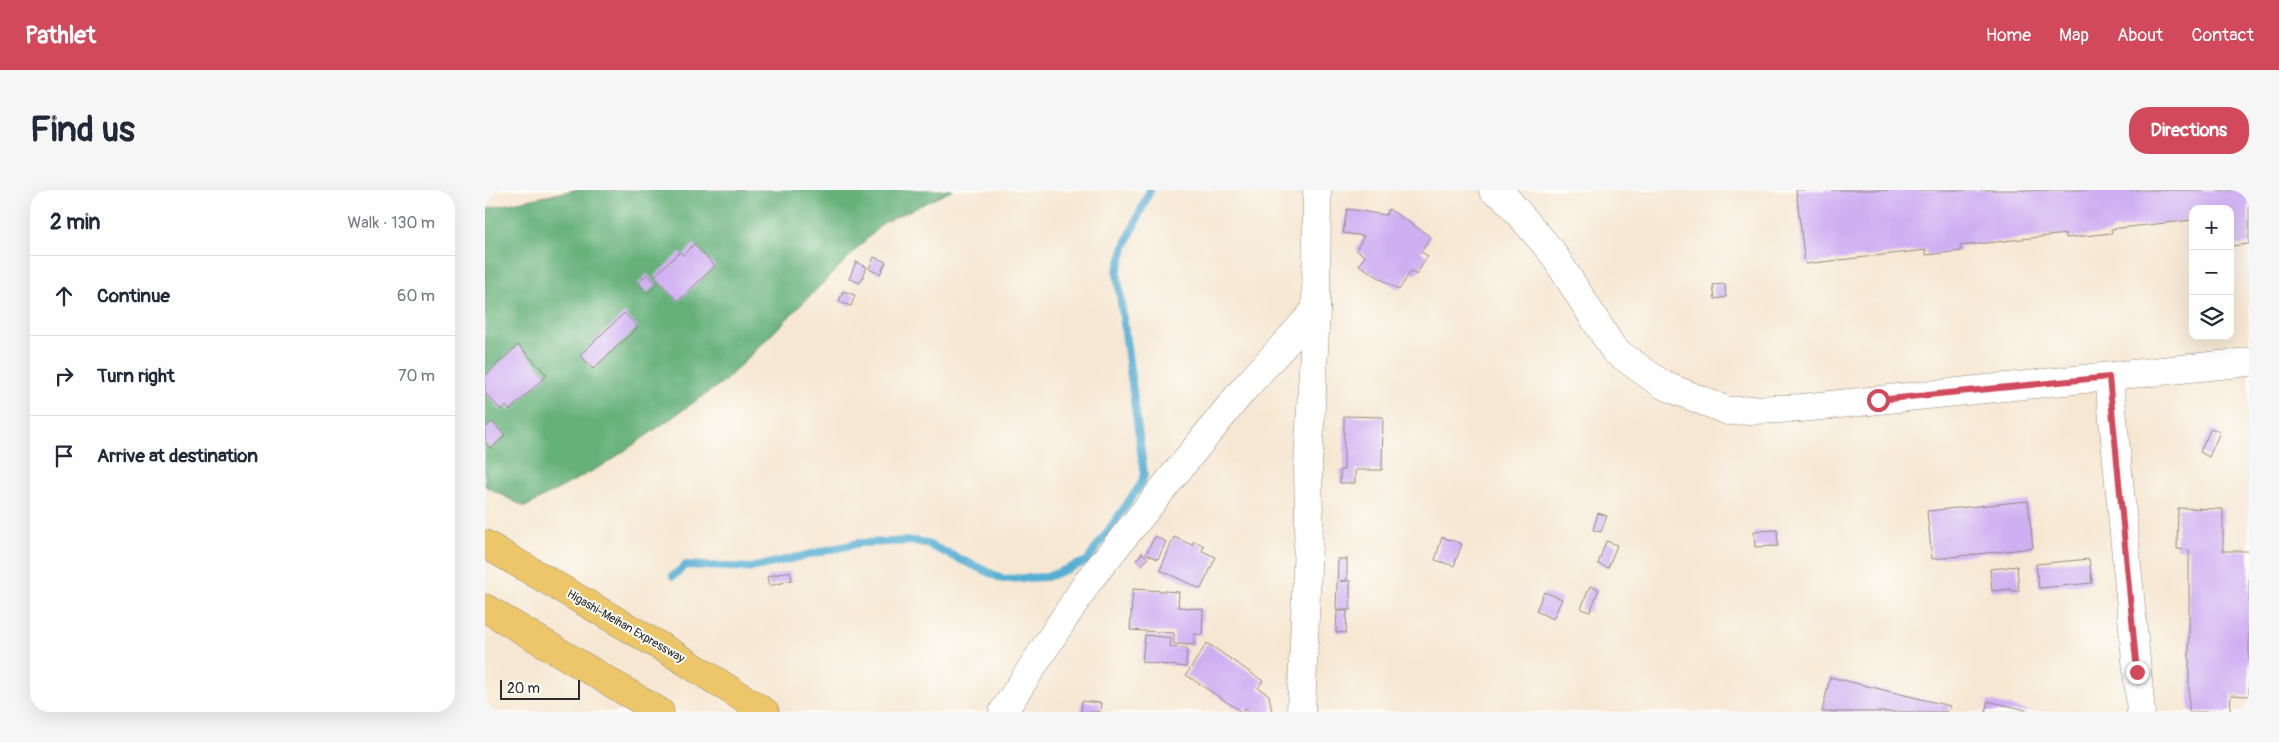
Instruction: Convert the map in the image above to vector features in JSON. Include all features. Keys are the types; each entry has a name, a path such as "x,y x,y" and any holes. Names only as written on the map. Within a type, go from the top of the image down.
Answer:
{"highway":[{"name":"Higashi-Meihan Expressway","path":"485,544 675,654 765,712"},
{"path":"485,608 660,712"}],"street":[{"path":"1301,712 1309,521 1308,466 1316,310 1317,190"},
{"path":"1493,190 1503,195 1552,252 1614,350 1663,385 1728,411 1801,408 2249,362"},
{"path":"1003,712 1089,580 1243,390 1316,310"},
{"path":"2109,377 2141,712"}],"green space":[{"path":"575,190 953,190 883,223 726,380 607,463 525,507 485,486 485,212 489,208"}],"building":[{"path":"1796,190 2249,190 2249,244 2234,246 2234,205 2189,205 2189,220 2111,229 2112,233 2066,238 2066,234 1960,246 1961,251 1926,255 1926,250 1805,264"},
{"path":"1347,209 1386,215 1389,209 1431,237 1421,252 1428,256 1416,275 1411,271 1399,290 1359,265 1365,256 1356,250 1364,236 1343,233"},
{"path":"694,244 715,266 678,301 654,276 680,252 683,255"},
{"path":"874,257 886,262 880,274 869,269"},
{"path":"856,262 867,267 860,283 849,279"},
{"path":"647,274 657,284 647,293 638,283"},
{"path":"1725,284 1726,297 1715,299 1713,285"},
{"path":"843,291 855,295 851,306 839,302"},
{"path":"624,313 638,327 593,369 580,355"},
{"path":"518,345 547,375 510,410 506,406 501,410 485,393 485,376"},
{"path":"1344,416 1383,417 1382,470 1355,470 1355,483 1340,483 1340,470 1344,470"},
{"path":"492,422 505,435 491,449 485,443 485,429"},
{"path":"2211,428 2220,432 2209,457 2200,452"},
{"path":"2028,501 2033,548 1932,559 1927,511"},
{"path":"2178,508 2223,509 2223,551 2249,551 2249,696 2231,695 2230,712 2189,712 2189,550 2177,549"},
{"path":"1598,513 1607,516 1601,532 1593,530"},
{"path":"1777,530 1778,546 1755,547 1754,531"},
{"path":"1155,536 1166,542 1158,559 1146,554"},
{"path":"1174,537 1192,545 1194,541 1204,546 1202,551 1216,557 1201,589 1160,570"},
{"path":"1442,537 1462,544 1454,566 1435,560"},
{"path":"1606,541 1617,545 1608,568 1598,564"},
{"path":"1142,553 1148,558 1142,565 1136,560"},
{"path":"1338,559 1347,559 1347,580 1340,581 1350,581 1350,610 1336,610"},
{"path":"2089,559 2092,583 2039,588 2036,564"},
{"path":"2017,566 2019,591 2012,591 2011,589 1992,591 1990,569"},
{"path":"790,571 792,580 769,586 767,577"},
{"path":"1590,586 1599,589 1590,612 1581,609"},
{"path":"1133,589 1179,592 1178,607 1203,609 1202,635 1194,634 1194,645 1174,644 1174,633 1130,630"},
{"path":"1544,592 1562,599 1553,619 1536,611"},
{"path":"1337,611 1347,611 1346,633 1336,632"},
{"path":"1145,635 1171,638 1170,647 1187,648 1186,667 1142,662"},
{"path":"1207,643 1263,681 1258,688 1269,695 1272,712 1250,712 1245,708 1242,712 1186,675"},
{"path":"1830,677 1950,706 1948,712 1822,712"},
{"path":"1082,701 1101,703 1100,712 1081,712"},
{"path":"1988,701 2030,711 1985,712"}],"waterway":[{"path":"673,576 686,565 751,568 859,543 914,541 925,543 1003,579 1047,577 1087,561 1141,484 1144,474 1117,272 1125,246 1150,190"}],"route":[{"path":"1878,400 2109,377 2137,672"}]}
